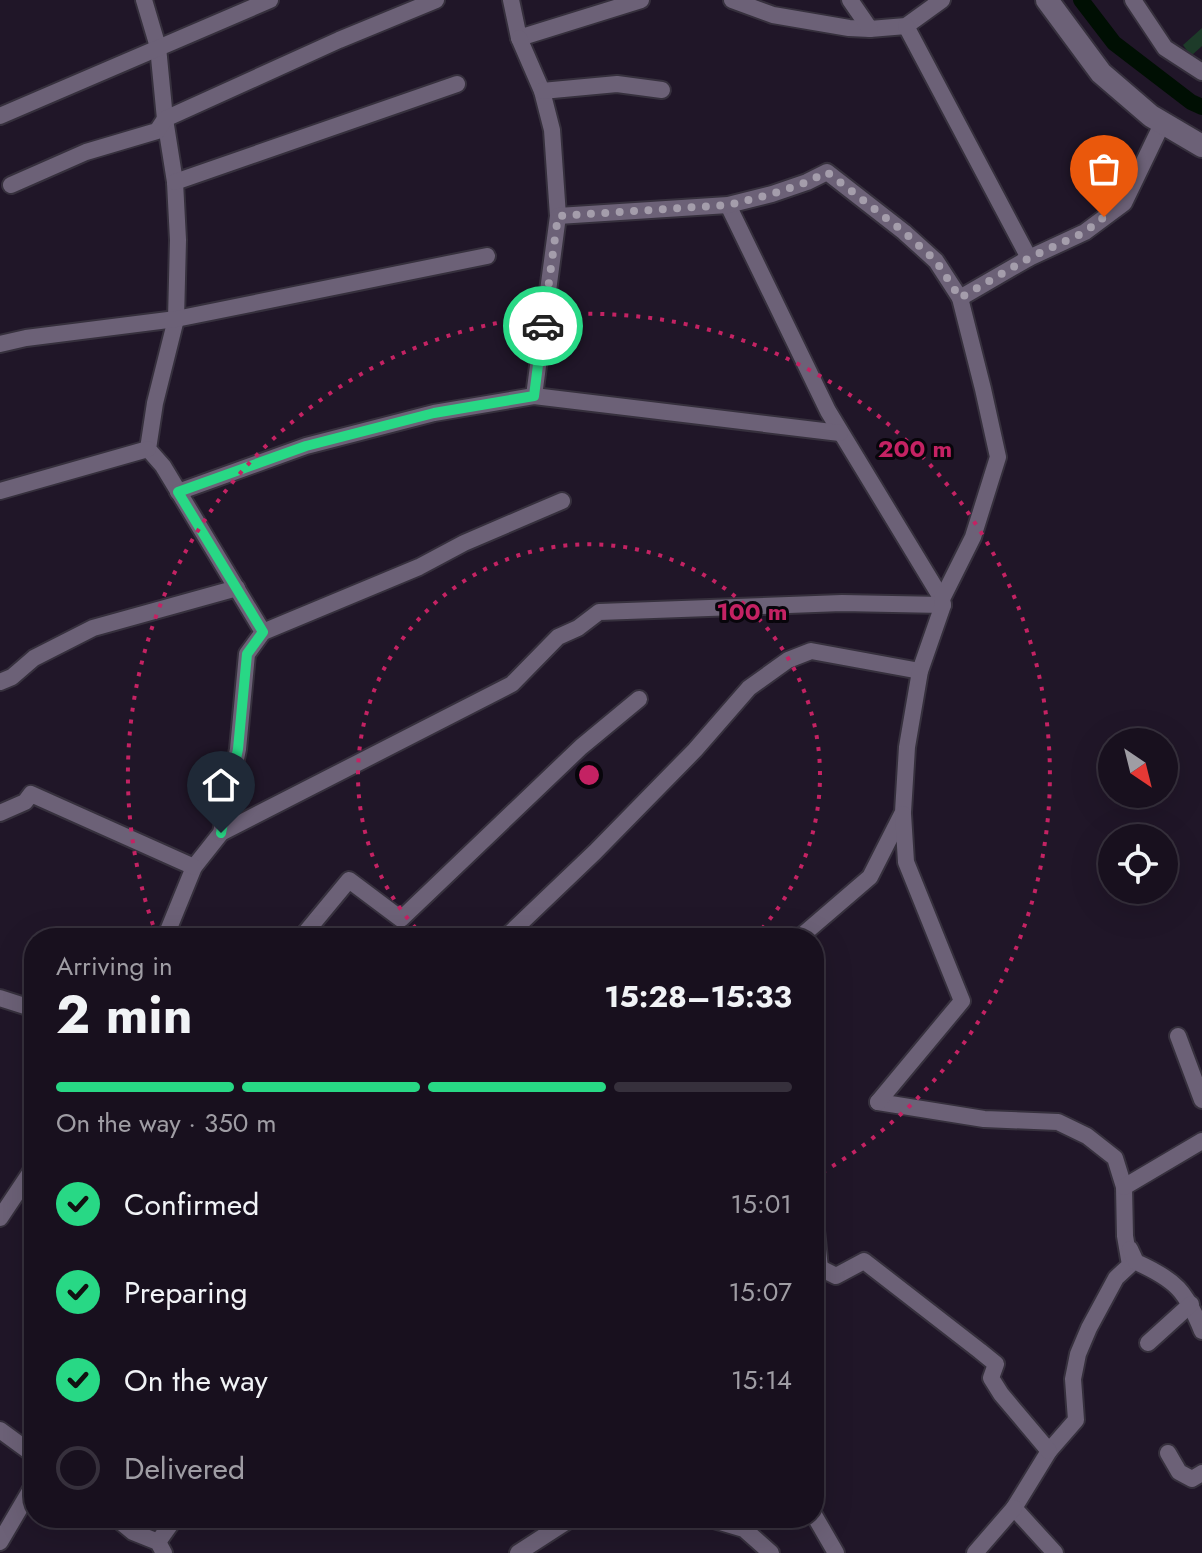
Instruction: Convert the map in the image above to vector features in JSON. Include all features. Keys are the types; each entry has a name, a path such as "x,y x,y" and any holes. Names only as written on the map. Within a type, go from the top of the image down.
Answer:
{"street":[{"path":"144,0 158,47 175,182 178,240 176,319 155,403 148,449"},
{"path":"0,116 270,0"},
{"path":"11,185 86,152 157,131 165,119 436,0"},
{"path":"511,0 519,38 542,91 552,130 558,216 534,396"},
{"path":"519,38 641,0"},
{"path":"732,0 773,15 870,29 906,26 942,0"},
{"path":"850,0 870,29"},
{"path":"1047,0 1101,73 1151,116 1202,146"},
{"path":"1133,0 1165,48 1202,72"},
{"path":"906,26 1029,258"},
{"path":"175,182 457,84"},
{"path":"542,91 617,84 662,90"},
{"path":"960,298 1029,258 1085,232 1124,203 1163,122"},
{"path":"558,216 728,205 772,194 827,172 936,261 960,298 998,457 973,537 942,602 920,671 907,747 903,812 906,862 962,1001 878,1102 984,1119 1058,1122 1087,1136 1115,1158 1124,1187 1125,1236 1130,1265 1116,1278 1078,1354 1073,1379 1076,1420 1049,1451 1014,1508 975,1553"},
{"path":"728,205 828,411 942,602"},
{"path":"0,344 176,319 487,256"},
{"path":"178,492 306,446 434,413 534,396 840,433"},
{"path":"0,491 148,449"},
{"path":"148,449 163,466 263,632"},
{"path":"221,833 238,749 247,654 263,632 419,567 464,543 562,501"},
{"path":"0,682 12,677 34,658 93,628 237,588"},
{"path":"169,928 194,867 221,833 512,684 558,637 578,628 599,612 942,602"},
{"path":"515,928 695,750 749,688 788,660 811,651 920,671"},
{"path":"309,928 349,880 401,919 581,747 639,699"},
{"path":"0,813 25,802 31,794 194,867"},
{"path":"811,928 870,877 903,812"},
{"path":"0,998 24,1006"},
{"path":"1178,1036 1202,1100"},
{"path":"1124,1187 1202,1141"},
{"path":"0,1218 24,1182"},
{"path":"1125,1236 1136,1262 1163,1274 1191,1304 1202,1331"},
{"path":"824,1274 836,1276 864,1261 980,1351 996,1364 991,1378 1001,1394 1049,1451"},
{"path":"1148,1343 1191,1304"},
{"path":"0,1430 24,1448"},
{"path":"1168,1453 1179,1472 1192,1479 1202,1473"},
{"path":"0,1542 24,1501"},
{"path":"1014,1508 1055,1553"},
{"path":"128,1528 161,1547 170,1528"},
{"path":"518,1553 557,1528"},
{"path":"741,1528 771,1553"},
{"path":"822,1528 836,1553"}],"green space":[{"path":"1202,28 1202,46 1191,56 1183,45"}],"waterway":[{"path":"1081,0 1114,43 1191,102 1202,107"}],"way so far":[{"path":"543,326 558,216 728,205 772,194 827,172 936,261 960,298 1029,258 1085,232 1104,217"}],"route":[{"path":"221,833 238,749 247,654 263,632 178,492 306,446 434,413 534,396 543,326"}]}
